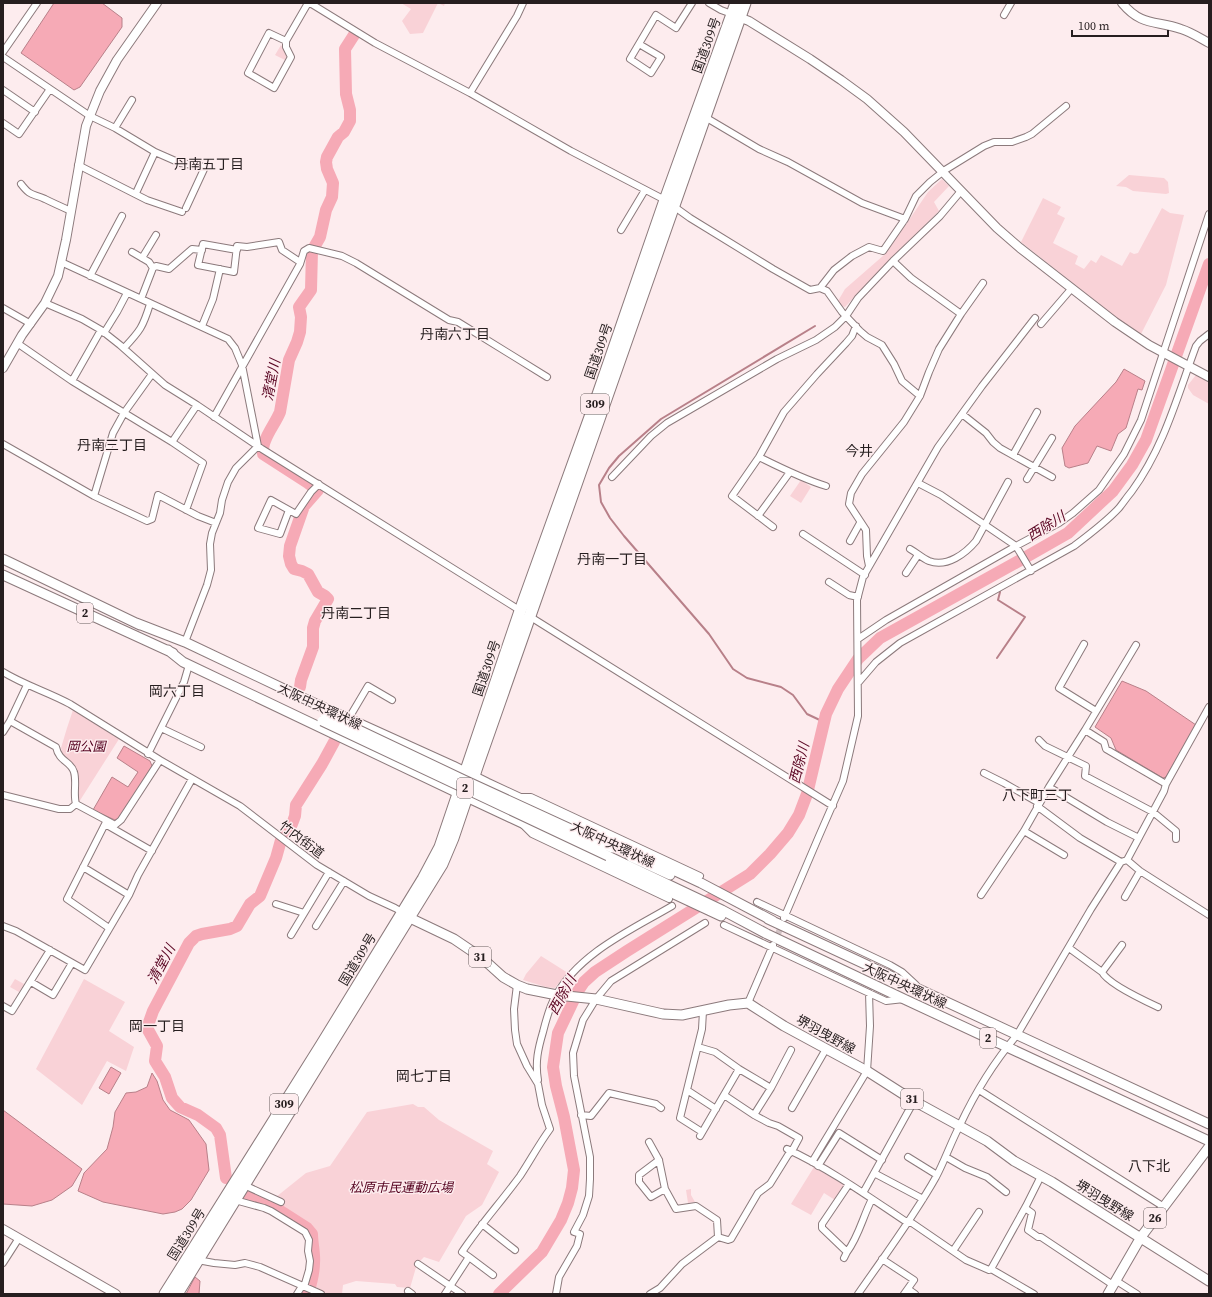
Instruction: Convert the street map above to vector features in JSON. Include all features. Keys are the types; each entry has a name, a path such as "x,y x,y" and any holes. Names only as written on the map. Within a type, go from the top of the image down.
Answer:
{"highway":[{"name":"国道309号","path":"669,203 692,157 736,16 736,3"},
{"name":"国道309号","path":"165,1294 235,1200 406,915 440,847 462,795 525,614 597,396 669,203 736,16 745,3"},
{"name":"国道309号","path":"177,1294 195,1255 299,1082 406,915"}],"main road":[{"name":"大阪中央環状線","path":"3,559 236,672 323,718"},
{"name":"大阪中央環状線","path":"3,575 168,650 464,780 610,852 690,898 1209,1141"},
{"path":"136,623 185,642 349,718 705,888"},
{"path":"168,650 189,665 462,795 690,898"},
{"name":"大阪中央環状線","path":"610,852 705,888 1209,1124"},
{"name":"31","path":"406,915 454,939 482,958 503,976 517,985 527,989 558,995 594,999 663,1014 682,1015 729,1005 748,1003"},
{"name":"堺羽曳野線","path":"748,1003 784,1026 866,1071 914,1101 987,1141 1014,1162 1041,1176 1117,1224 1141,1237 1209,1281"},
{"name":"26","path":"1108,1294 1141,1237 1209,1147"}],"street":[{"path":"3,52 37,3"},
{"path":"3,368 6,357 18,343 45,303 58,276 86,126 100,91 117,60 157,3"},
{"path":"286,41 269,33 248,73 274,88 291,56 286,47 286,41 309,3 375,43 470,93 571,151 669,203 690,218 810,290 820,288 827,291 846,316 867,337 882,345 894,364 902,381 920,396"},
{"path":"470,93 517,16 523,3"},
{"path":"639,44 661,58 651,73 630,59 656,15 676,28 692,3"},
{"path":"709,3 721,10 749,21 810,59 862,95 904,132 997,228 1020,248 1131,334 1209,377"},
{"path":"1004,15 1011,3"},
{"path":"1122,3 1137,17 1146,21 1181,29 1209,43"},
{"path":"3,57 90,116 115,128 155,152 180,163 205,167 184,210 147,200 136,193 78,165"},
{"path":"3,122 19,134 50,89"},
{"path":"3,90 34,112"},
{"path":"115,128 132,100"},
{"path":"820,288 834,270 852,256 869,247 883,251 905,219 916,196 942,172 984,146 994,142 1012,142 1032,134 1066,106"},
{"path":"705,117 759,149 788,162 862,203 905,219"},
{"path":"136,193 155,152"},
{"path":"21,184 32,195 44,198 71,211"},
{"path":"621,230 645,190"},
{"path":"612,477 651,436 667,423 777,359 816,340 835,327 846,316 858,298 893,261 940,216 961,191"},
{"path":"858,640 886,620 1059,523 1099,490 1124,454 1141,420 1165,353 1209,214"},
{"path":"90,276 122,216"},
{"path":"142,258 156,235"},
{"path":"237,250 203,244 198,265 234,272 237,250 237,246 247,247 279,242 282,250 300,262"},
{"path":"214,417 300,262 304,251 309,248 342,256 356,263 448,320 458,322 547,377"},
{"path":"153,268 156,266 169,269 192,249 202,250"},
{"path":"132,252 149,262 153,268"},
{"path":"893,261 911,278 961,314"},
{"path":"61,262 228,339 236,348 242,365 262,449"},
{"path":"141,299 153,268"},
{"path":"202,326 213,299 220,270"},
{"path":"869,566 866,530 849,504 851,493 862,474 904,422 920,396 939,350 961,314 983,283"},
{"path":"1040,324 1072,288"},
{"path":"72,381 102,332 117,312 127,293"},
{"path":"45,303 82,319 102,332 124,348 165,385 318,485 833,806"},
{"path":"124,348 142,328 150,304"},
{"path":"3,308 31,324"},
{"path":"785,917 843,781 858,716 857,600 864,575 938,448 1035,318"},
{"path":"773,527 732,496 759,457 784,412 852,336 856,326"},
{"path":"858,680 876,662 900,643 1030,569 1074,546 1119,508 1147,468 1160,445 1186,364 1196,346 1209,334"},
{"path":"18,343 72,381 172,442 203,463 186,510"},
{"path":"94,496 113,434 124,413 152,374"},
{"path":"172,442 197,405"},
{"path":"1013,455 1037,412"},
{"path":"962,414 986,433 1000,448 1052,477"},
{"path":"1027,479 1052,438"},
{"path":"3,444 94,496 148,521 152,519 158,495 198,516 216,523"},
{"path":"185,642 207,585 210,570 210,544 212,533 220,513 222,500 228,482 236,468 262,449"},
{"path":"759,457 790,472 826,486"},
{"path":"758,516 790,472"},
{"path":"910,549 931,562 944,563 970,548 976,541 1008,482"},
{"path":"918,483 941,495 1017,547 1030,569"},
{"path":"289,510 280,534 258,528 271,500 289,510 296,514 311,492 318,485"},
{"path":"850,541 860,523"},
{"path":"803,534 864,575"},
{"path":"906,573 918,555"},
{"path":"829,582 849,595 858,597"},
{"path":"1084,644 1058,688 1096,711"},
{"path":"981,895 1024,831 1038,805 1136,645"},
{"path":"148,754 184,682 189,665"},
{"path":"3,672 27,685 44,691 70,704 148,754 160,760 121,820 115,824 76,804"},
{"path":"3,732 27,685"},
{"path":"349,718 368,686 392,700"},
{"path":"858,1294 908,1223 937,1176 959,1126 979,1090 1017,1035 1091,909 1139,838 1164,792 1166,784 1209,707"},
{"path":"3,717 56,747 57,753 74,772 76,804"},
{"path":"161,728 201,747"},
{"path":"1085,730 1104,742 1106,749 1166,784"},
{"path":"1039,740 1045,746 1086,766 1085,776 1153,812 1176,831 1176,839"},
{"name":"竹内街道","path":"160,760 240,806 298,851 329,872 369,896 395,908 406,915"},
{"path":"984,773 1004,783 1038,805 1080,838 1124,861 1209,915"},
{"path":"3,926 16,931 84,970 129,895 138,875 192,779"},
{"path":"1049,787 1100,818 1139,838"},
{"path":"3,795 59,809 70,809 76,804"},
{"path":"516,797 531,797 700,876"},
{"path":"92,813 105,824 152,851"},
{"path":"518,821 532,834 669,899"},
{"path":"105,824 67,899 109,928"},
{"path":"1024,831 1064,855"},
{"path":"83,867 129,895"},
{"path":"1125,897 1140,871"},
{"path":"291,935 329,872"},
{"path":"316,926 344,881"},
{"path":"757,902 785,917 890,965 902,972 921,990"},
{"path":"276,904 304,913"},
{"path":"493,1275 462,1252 520,1176 538,1145 550,1129 542,1105 536,1066 539,1046 548,1010 576,968 601,948 672,906"},
{"path":"556,1294 559,1277 577,1246 580,1234 574,1232 583,1214 588,1196 590,1156 574,1076 573,1053 583,1020 594,999 611,981 705,923"},
{"path":"724,925 773,946 886,1001 904,999"},
{"path":"1102,972 1122,944"},
{"path":"748,1003 773,946"},
{"path":"1069,948 1102,972 1109,980 1158,1007"},
{"path":"3,1006 12,1012 50,950"},
{"path":"30,982 53,996 72,963"},
{"path":"517,985 514,1009 517,1044 527,1066 538,1084"},
{"path":"812,1162 866,1071 870,1026 869,993"},
{"path":"703,1011 702,1029 680,1118 701,1134 739,1069"},
{"path":"698,1047 715,1052 739,1069 771,1088"},
{"path":"792,1108 826,1049"},
{"path":"754,1115 771,1088 791,1050"},
{"path":"687,1090 716,1109"},
{"path":"979,1090 1164,1207"},
{"path":"581,1115 591,1116 609,1093 656,1104 661,1108"},
{"path":"718,1237 728,1240 731,1239 758,1193 770,1184 788,1155 789,1150 799,1138 754,1115 724,1095"},
{"path":"863,1193 914,1101"},
{"path":"818,1166 839,1133 882,1160"},
{"path":"649,1142 658,1160 665,1189 676,1209 696,1206 717,1220 718,1237"},
{"path":"789,1150 849,1184 908,1223 912,1223 966,1260 989,1270 991,1269 1034,1294"},
{"path":"908,1157 937,1176"},
{"path":"946,1157 965,1168 987,1177 1006,1192"},
{"path":"658,1160 639,1175 638,1182 651,1197 665,1189"},
{"path":"874,1173 923,1199"},
{"path":"991,1269 1041,1176"},
{"path":"849,1184 822,1224 822,1228 846,1255 857,1236 872,1199"},
{"path":"244,1185 281,1202"},
{"path":"235,1200 264,1208 305,1232 309,1240 309,1270 304,1287 297,1294"},
{"path":"1025,1208 1032,1213 1028,1230 1114,1283 1137,1294"},
{"path":"953,1251 979,1212"},
{"path":"482,1224 515,1250"},
{"path":"3,1229 116,1294"},
{"path":"650,1294 660,1288 682,1264 718,1237"},
{"path":"3,1263 19,1238"},
{"path":"195,1255 203,1261 222,1265 245,1263 260,1267 320,1294"},
{"path":"445,1294 469,1257"},
{"path":"882,1259 914,1280 906,1291 915,1294"},
{"path":"418,1264 462,1294"}],"green space":[{"path":"401,3 438,3 423,33 410,34 402,21 411,9"},
{"path":"438,3 445,3 444,6"},
{"path":"281,45 285,50 285,60 275,55"},
{"path":"1129,175 1164,178 1168,182 1169,193 1133,191 1126,187 1116,186"},
{"path":"942,179 949,186 934,202 939,211 890,259 845,307 841,306 838,301 845,289 884,255 928,192"},
{"path":"1043,198 1061,207 1057,214 1065,218 1053,243 1078,256 1075,264 1084,269 1091,260 1096,263 1101,255 1122,266 1130,252 1134,254 1138,253 1162,208 1170,213 1184,215 1166,285 1141,334 1122,322 1021,242"},
{"path":"1196,375 1209,383 1209,404 1193,395 1188,388 1188,385"},
{"path":"801,480 811,487 801,503 790,496"},
{"name":"岡公園","path":"73,710 119,739 79,802 77,802 77,781 64,758 61,748"},
{"path":"541,956 568,973 555,988 546,987 523,980"},
{"path":"15,979 24,984 19,992 10,987"},
{"path":"84,979 125,1002 109,1031 134,1047 126,1071 107,1061 82,1105 36,1069"},
{"name":"松原市民運動広場","path":"413,1104 418,1107 424,1107 439,1120 493,1151 487,1164 499,1172 482,1205 466,1216 439,1262 424,1257 417,1264 410,1288 397,1287 395,1284 356,1281 343,1285 342,1294 326,1294 314,1286 316,1248 312,1228 273,1203 276,1197 306,1173 330,1166 367,1112"},
{"path":"814,1167 844,1185 835,1200 824,1193 811,1215 791,1204"},
{"path":"691,1189 691,1195 695,1202 688,1203 686,1190"}],"shaded area":[{"path":"54,3 102,3 122,18 122,27 80,87 74,90 21,53"},
{"path":"1124,369 1145,381 1142,390 1138,389 1126,428 1118,434 1111,451 1097,446 1088,463 1069,468 1065,466 1062,448 1075,426 1116,382"},
{"path":"1122,681 1146,691 1196,725 1166,777 1163,778 1116,750 1111,738 1095,727"},
{"path":"124,746 150,761 152,766 120,818 115,820 93,810 112,777 128,787 138,772 117,758"},
{"path":"111,1067 121,1073 109,1094 99,1088"},
{"path":"152,1073 157,1081 163,1100 170,1110 189,1120 206,1144 209,1170 191,1200 182,1209 163,1214 103,1202 78,1191 84,1173 107,1149 113,1127 115,1112 126,1093 136,1092 147,1087"},
{"path":"3,1110 82,1169 72,1186 52,1200 32,1206 3,1204"},
{"path":"195,1277 200,1281 199,1294 186,1294"}],"waterway":[{"name":"清堂川","path":"300,687 301,680 313,647 313,628 315,621 328,599 318,592 308,574 294,569 289,556 290,546 304,506 318,490 263,454 263,449 267,437 280,412 289,360 300,332 301,317 299,307 311,290 312,251 320,237 326,210 332,197 333,183 327,169 327,157 338,137 344,132 350,121 350,110 346,94 345,49 354,35"},
{"name":"西除川","path":"499,1294 542,1252 561,1220 568,1203 572,1188 574,1170 553,1067 558,1033 578,991 584,982 595,972 627,951 750,874 770,854 788,833 799,815 807,794 826,714 838,689 858,659 880,638 1068,533 1113,491 1132,465 1146,440 1209,264"},
{"path":"815,326 661,419 619,456 609,468 599,485 601,502 610,518 709,634 733,669 747,678 781,687 793,695 807,714 824,722"},
{"path":"997,658 1025,617 998,600 1000,592"},
{"name":"清堂川","path":"226,1178 220,1135 216,1128 198,1115 180,1107 172,1098 165,1077 155,1061 157,1046 147,1028 153,1011 189,943 196,936 230,929 237,926 250,904 260,896 276,858 281,840 292,824 295,816 296,805 334,742"},
{"name":"清堂川","path":"247,1197 271,1205 307,1228 312,1234 314,1267 308,1294"}],"tunnel":[{"path":"775,942 784,918"}],"district":[{"name":"丹南五丁目","path":"209,164"},
{"name":"丹南六丁目","path":"455,334"},
{"name":"丹南三丁目","path":"112,445"},
{"name":"今井","path":"859,451"},
{"name":"丹南一丁目","path":"612,559"},
{"name":"丹南二丁目","path":"356,613"},
{"name":"岡六丁目","path":"177,691"},
{"name":"八下町三丁","path":"1037,795"},
{"name":"岡一丁目","path":"157,1026"},
{"name":"岡七丁目","path":"424,1076"},
{"name":"八下北","path":"1149,1166"}]}
